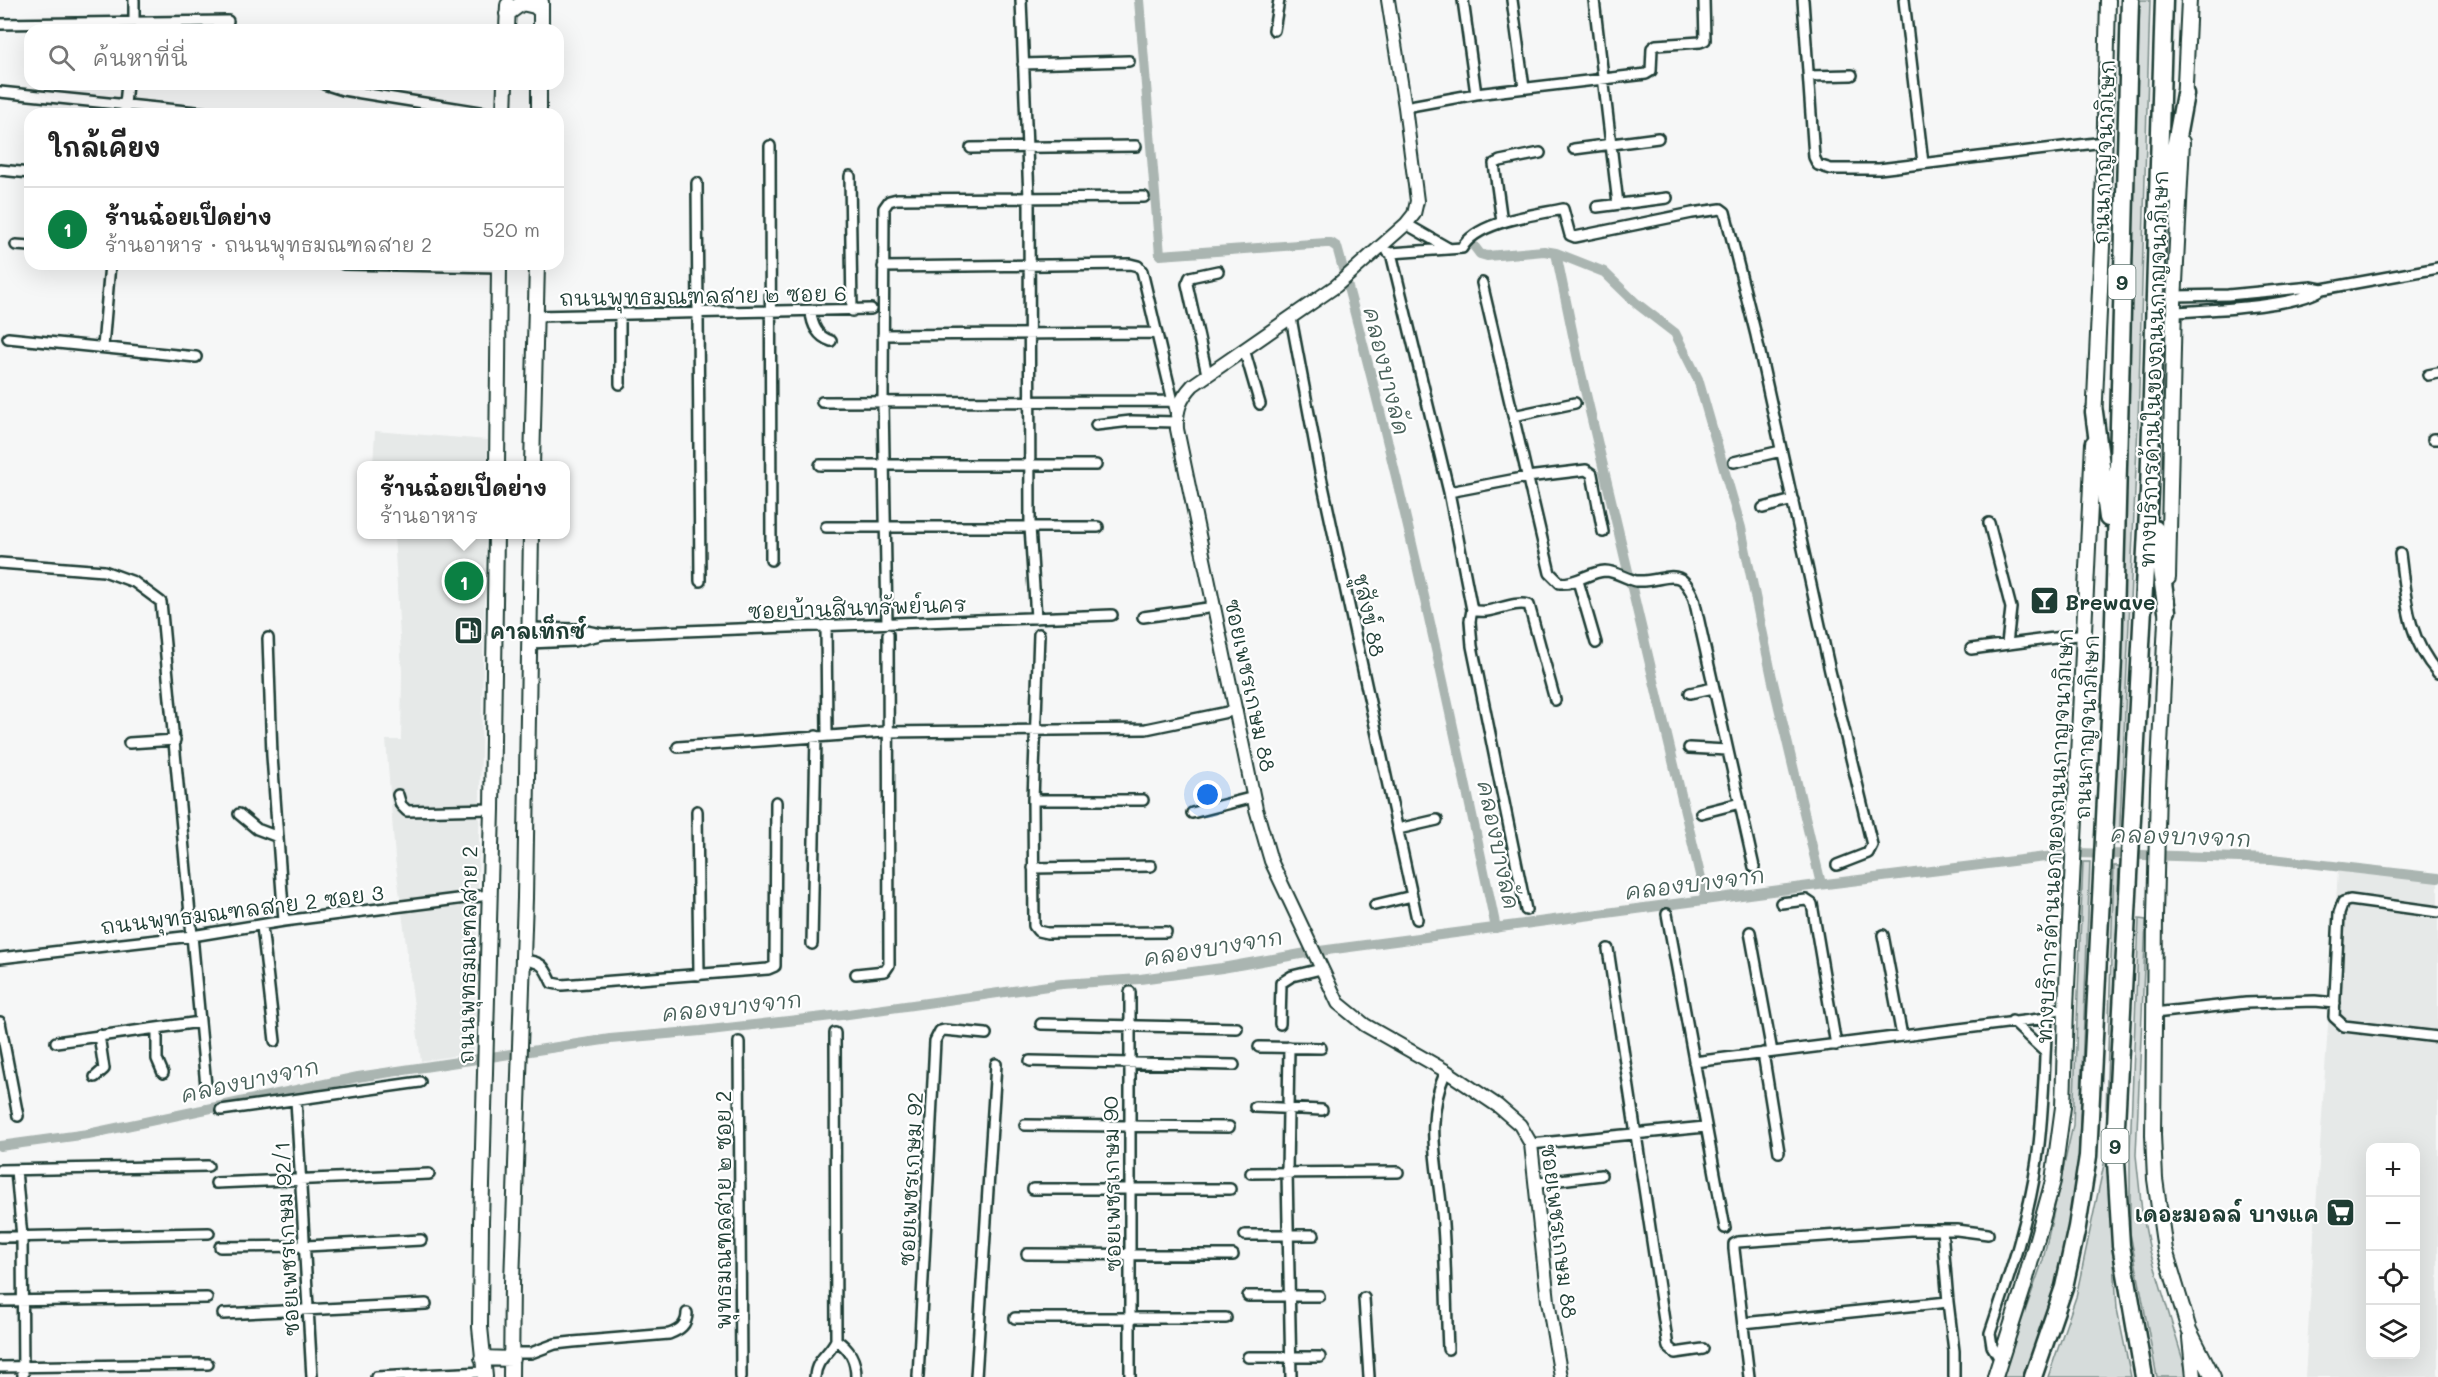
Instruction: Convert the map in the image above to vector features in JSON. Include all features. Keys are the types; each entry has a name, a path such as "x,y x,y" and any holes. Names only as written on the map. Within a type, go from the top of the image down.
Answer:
{"highway":[{"name":"ถนนกาญจนาภิเษก","path":"2033,1377 2064,1287 2088,1156 2113,659 2130,0"},
{"name":"9","path":"2144,1377 2129,1302 2121,1245 2115,1144 2149,492 2158,239 2158,151 2163,0"},
{"path":"2158,239 2185,94"},
{"path":"2094,412 2114,563"},
{"path":"2149,492 2167,610"}],"main road":[{"name":"ทางบริการด้านนอกของถนนกาญจนาภิเษก","path":"1995,1377 2023,1290 2053,1181 2063,1107 2102,246 2108,0"},
{"name":"ทางบริการด้านในของถนนกาญจนาภิเษก","path":"2189,0 2174,312 2167,610 2158,787 2153,1135 2158,1212 2165,1250 2190,1330 2213,1377"},
{"path":"507,24 507,7 522,3 541,6 541,24"},
{"path":"504,108 505,90"},
{"path":"539,90 539,108"},
{"path":"497,461 499,270"},
{"path":"532,461 537,270"},
{"name":"ถนนพุทธมณฑลสาย 2","path":"484,1369 480,1327 496,539"},
{"path":"512,1377 512,1283 523,960 531,539"},
{"path":"2190,1330 2194,1377"},
{"path":"484,1369 512,1356"}],"street":[{"path":"134,0 134,24"},
{"path":"1021,0 1029,198 1030,527 1036,618"},
{"path":"1274,30 1279,0"},
{"path":"1177,419 1178,406 1184,395 1207,374 1336,286 1378,251 1414,214 1417,201 1388,0"},
{"path":"1463,0 1476,94"},
{"path":"1512,0 1524,88"},
{"path":"1594,0 1618,204"},
{"path":"1405,107 1476,94 1646,74 1651,71 1651,53 1652,48 1656,45 1705,40 1704,0"},
{"path":"1803,0 1814,157 1818,165 1831,169 1879,169 2104,142"},
{"path":"1904,0 1923,163"},
{"path":"172,24 228,21"},
{"path":"0,24 24,24"},
{"path":"1023,64 1129,61"},
{"path":"1809,76 1852,75"},
{"path":"124,108 126,90"},
{"path":"350,90 456,108"},
{"path":"0,92 117,108"},
{"path":"1574,149 1658,138"},
{"path":"770,146 771,560"},
{"path":"971,148 1136,146"},
{"path":"1502,222 1494,164 1500,160 1540,153"},
{"path":"0,170 24,172"},
{"path":"850,176 852,311"},
{"path":"697,183 700,581"},
{"path":"856,974 885,971 889,965 890,732 883,402 884,208 889,201 897,199 1144,197"},
{"path":"1597,207 1667,198"},
{"path":"1378,251 1392,253 1462,248 1466,241 1475,234 1502,222 1563,209 1570,235 1575,237 1692,213 1721,209 1725,212 1756,334 1872,845 1868,853 1837,865"},
{"path":"1406,224 1449,249"},
{"path":"16,245 24,246"},
{"path":"1392,253 1449,492 1472,610 1470,621 1472,646 1526,910"},
{"path":"883,267 1130,264 1138,266 1142,272 1177,419"},
{"path":"2175,296 2228,295 2304,288 2322,289 2438,268"},
{"path":"103,347 109,270"},
{"path":"1207,374 1187,284 1190,277 1218,272"},
{"path":"1482,283 1550,573 1560,583 1578,581 1605,571 1632,580 1677,577 1688,585 1694,599 1754,867"},
{"path":"2174,312 2265,304 2314,294 2322,289"},
{"name":"ถนนพุทธมณฑลสาย ๒ ซอย 6","path":"536,316 871,309"},
{"path":"811,312 815,327 823,339 831,341"},
{"path":"620,316 620,384"},
{"name":"ชูสังข์ 88","path":"1291,318 1323,483 1417,919"},
{"path":"883,335 1156,333"},
{"path":"8,338 196,357"},
{"path":"1244,349 1260,404"},
{"path":"822,402 1173,401"},
{"path":"1513,417 1575,403"},
{"path":"1096,425 1177,419"},
{"name":"ซอยเพชรเกษม 88","path":"1177,419 1254,796 1271,861 1338,1003 1348,1013 1446,1071 1498,1106 1521,1125 1531,1144 1548,1302 1562,1377"},
{"path":"1734,462 1781,451"},
{"path":"820,465 1096,465"},
{"path":"1449,492 1527,477 1590,471 1604,532"},
{"path":"1763,508 1792,500"},
{"path":"1989,523 2010,608 2007,644"},
{"path":"826,527 1098,527"},
{"path":"2400,554 2409,623 2427,661 2438,673"},
{"path":"0,562 104,571 134,582 160,602 175,740 206,1086"},
{"path":"1578,581 1596,643"},
{"path":"1472,610 1484,612 1521,604 1529,605 1555,700"},
{"path":"1143,617 1215,607"},
{"name":"ซอยบ้านสินทรัพย์นคร","path":"604,634 826,625 888,628 1112,615"},
{"path":"826,625 827,734"},
{"path":"530,628 604,634"},
{"path":"529,643 574,641 604,634"},
{"path":"1039,634 1033,800 1034,926 1038,931 1047,933 1166,932"},
{"path":"1971,648 2085,634"},
{"path":"268,638 272,756 284,921"},
{"path":"1690,693 1713,688"},
{"path":"678,747 827,734 1146,729 1237,710"},
{"path":"812,944 816,736"},
{"path":"129,743 175,740"},
{"path":"1689,748 1727,750"},
{"path":"398,795 401,806 407,811 492,809"},
{"path":"1192,813 1254,796"},
{"path":"1033,800 1143,800"},
{"path":"523,960 537,961 547,970 552,983 562,985 768,969 775,966 777,959 776,802"},
{"path":"1701,813 1740,803"},
{"path":"697,811 699,975"},
{"path":"239,814 257,829 278,837"},
{"path":"1398,829 1437,820"},
{"path":"1033,868 1151,866"},
{"name":"ถนนพุทธมณฑลสาย 2 ซอย 3","path":"0,958 192,936 284,921 489,895"},
{"path":"1375,905 1412,896"},
{"path":"1781,903 1806,900 1812,904 1836,1045"},
{"path":"2438,912 2350,900 2343,902 2339,912 2325,1001 2334,1017 2344,1026 2438,1037"},
{"path":"1668,914 1725,1228"},
{"path":"262,926 275,1041"},
{"path":"1750,932 1779,1152"},
{"path":"1883,935 1902,1036"},
{"path":"1608,949 1668,1347 1674,1353 1703,1349"},
{"path":"1280,1024 1281,983 1292,975 1319,965"},
{"name":"ซอยเพชรเกษม 90","path":"1130,992 1128,1125 1130,1377"},
{"path":"2154,1013 2246,1003 2325,1001"},
{"path":"2000,1359 1992,1346 1990,1333 2028,1209 2037,1163 2043,1119 2048,1018 2052,1011 2066,1007"},
{"path":"1694,1062 2048,1018"},
{"path":"2012,1021 2045,1052"},
{"path":"0,1022 18,1116"},
{"path":"56,1041 200,1022"},
{"path":"1041,1024 1237,1028"},
{"path":"157,1028 157,1059 163,1073"},
{"name":"ซอยเพชรเกษม 92","path":"918,1377 935,1041 940,1031 944,1030 986,1034"},
{"path":"814,1377 820,1358 832,1348 836,1340 835,1033"},
{"path":"95,1077 104,1069 99,1035"},
{"name":"พุทธมณฑลสาย ๒ ซอย 2","path":"739,1042 741,1377"},
{"path":"1259,1047 1321,1048"},
{"path":"1289,1047 1287,1172 1291,1377"},
{"path":"1030,1061 1234,1065"},
{"path":"976,1377 996,1064"},
{"path":"1446,1071 1438,1093 1432,1138 1443,1224 1448,1349"},
{"path":"221,1110 420,1082"},
{"name":"ซอยเพชรเกษม 92/1","path":"296,1100 312,1377"},
{"path":"1255,1107 1322,1110"},
{"path":"1025,1125 1229,1127"},
{"path":"1531,1144 1705,1127"},
{"path":"0,1170 208,1166"},
{"path":"16,1170 22,1237 23,1372"},
{"path":"1251,1173 1398,1172"},
{"path":"216,1183 429,1174"},
{"path":"1535,1183 1602,1175"},
{"path":"1033,1189 1230,1189"},
{"path":"1749,1377 1734,1249 1738,1242 1910,1230 1988,1233"},
{"path":"1942,1230 1954,1351 1953,1377"},
{"path":"0,1237 209,1233"},
{"path":"1245,1235 1314,1235"},
{"path":"220,1247 306,1246 421,1240"},
{"path":"1027,1254 1233,1255"},
{"path":"2006,1286 2023,1290"},
{"path":"1248,1296 1319,1296"},
{"path":"0,1301 207,1298"},
{"path":"1364,1298 1369,1377"},
{"path":"1743,1323 1948,1302"},
{"path":"223,1314 426,1304"},
{"path":"512,1356 540,1352 547,1347 573,1342 669,1334 678,1331 684,1325 687,1313"},
{"path":"1015,1318 1227,1318"},
{"path":"836,1340 844,1345 852,1355 856,1377"},
{"path":"1248,1357 1320,1357"},
{"path":"0,1367 23,1372 208,1364"},
{"path":"376,1377 484,1369"}],"shaded area":[{"path":"2140,0 2150,0 2138,424 2119,844 2113,843"},
{"path":"375,431 488,440 487,461 373,461"},
{"path":"394,539 486,539 474,1053 421,1061 395,858 386,740 401,740 402,672"},
{"path":"2083,862 2090,862 2078,1173 2073,1205 2051,1305 2022,1377 2002,1377 2043,1260 2073,1125"},
{"path":"2114,866 2119,866 2110,1111 2106,1110"},
{"path":"2338,871 2438,882 2438,1377 2305,1377"},
{"path":"2139,919 2146,920 2136,1155 2142,1212 2150,1251 2188,1377 2157,1377 2130,1233 2130,1151"},
{"path":"2107,1150 2117,1309 2131,1377 2048,1377 2076,1297"}],"waterway":[{"name":"คลองบางลัด","path":"1139,0 1160,255 1326,243 1337,247 1402,501 1496,928"},
{"path":"1474,246 1480,254 1487,256 1544,251 1556,253 1580,369 1706,900"},
{"path":"1556,253 1604,272 1636,303 1675,333 1698,379 1741,528 1772,678 1821,884"},
{"name":"คลองบางจาก","path":"0,1146 88,1134 358,1077 610,1039 841,1015 1062,984 1140,979 1222,968 1312,952 2078,853 2272,859 2438,878"}],"place":[{"name":"ร้านฉ๋อยเป็ดย่าง","path":"464,581"},
{"name":"Brewave","path":"2044,601"},
{"name":"คาลเท็กซ์","path":"469,630"},
{"name":"เดอะมอลล์ บางแค","path":"2340,1213"}]}
